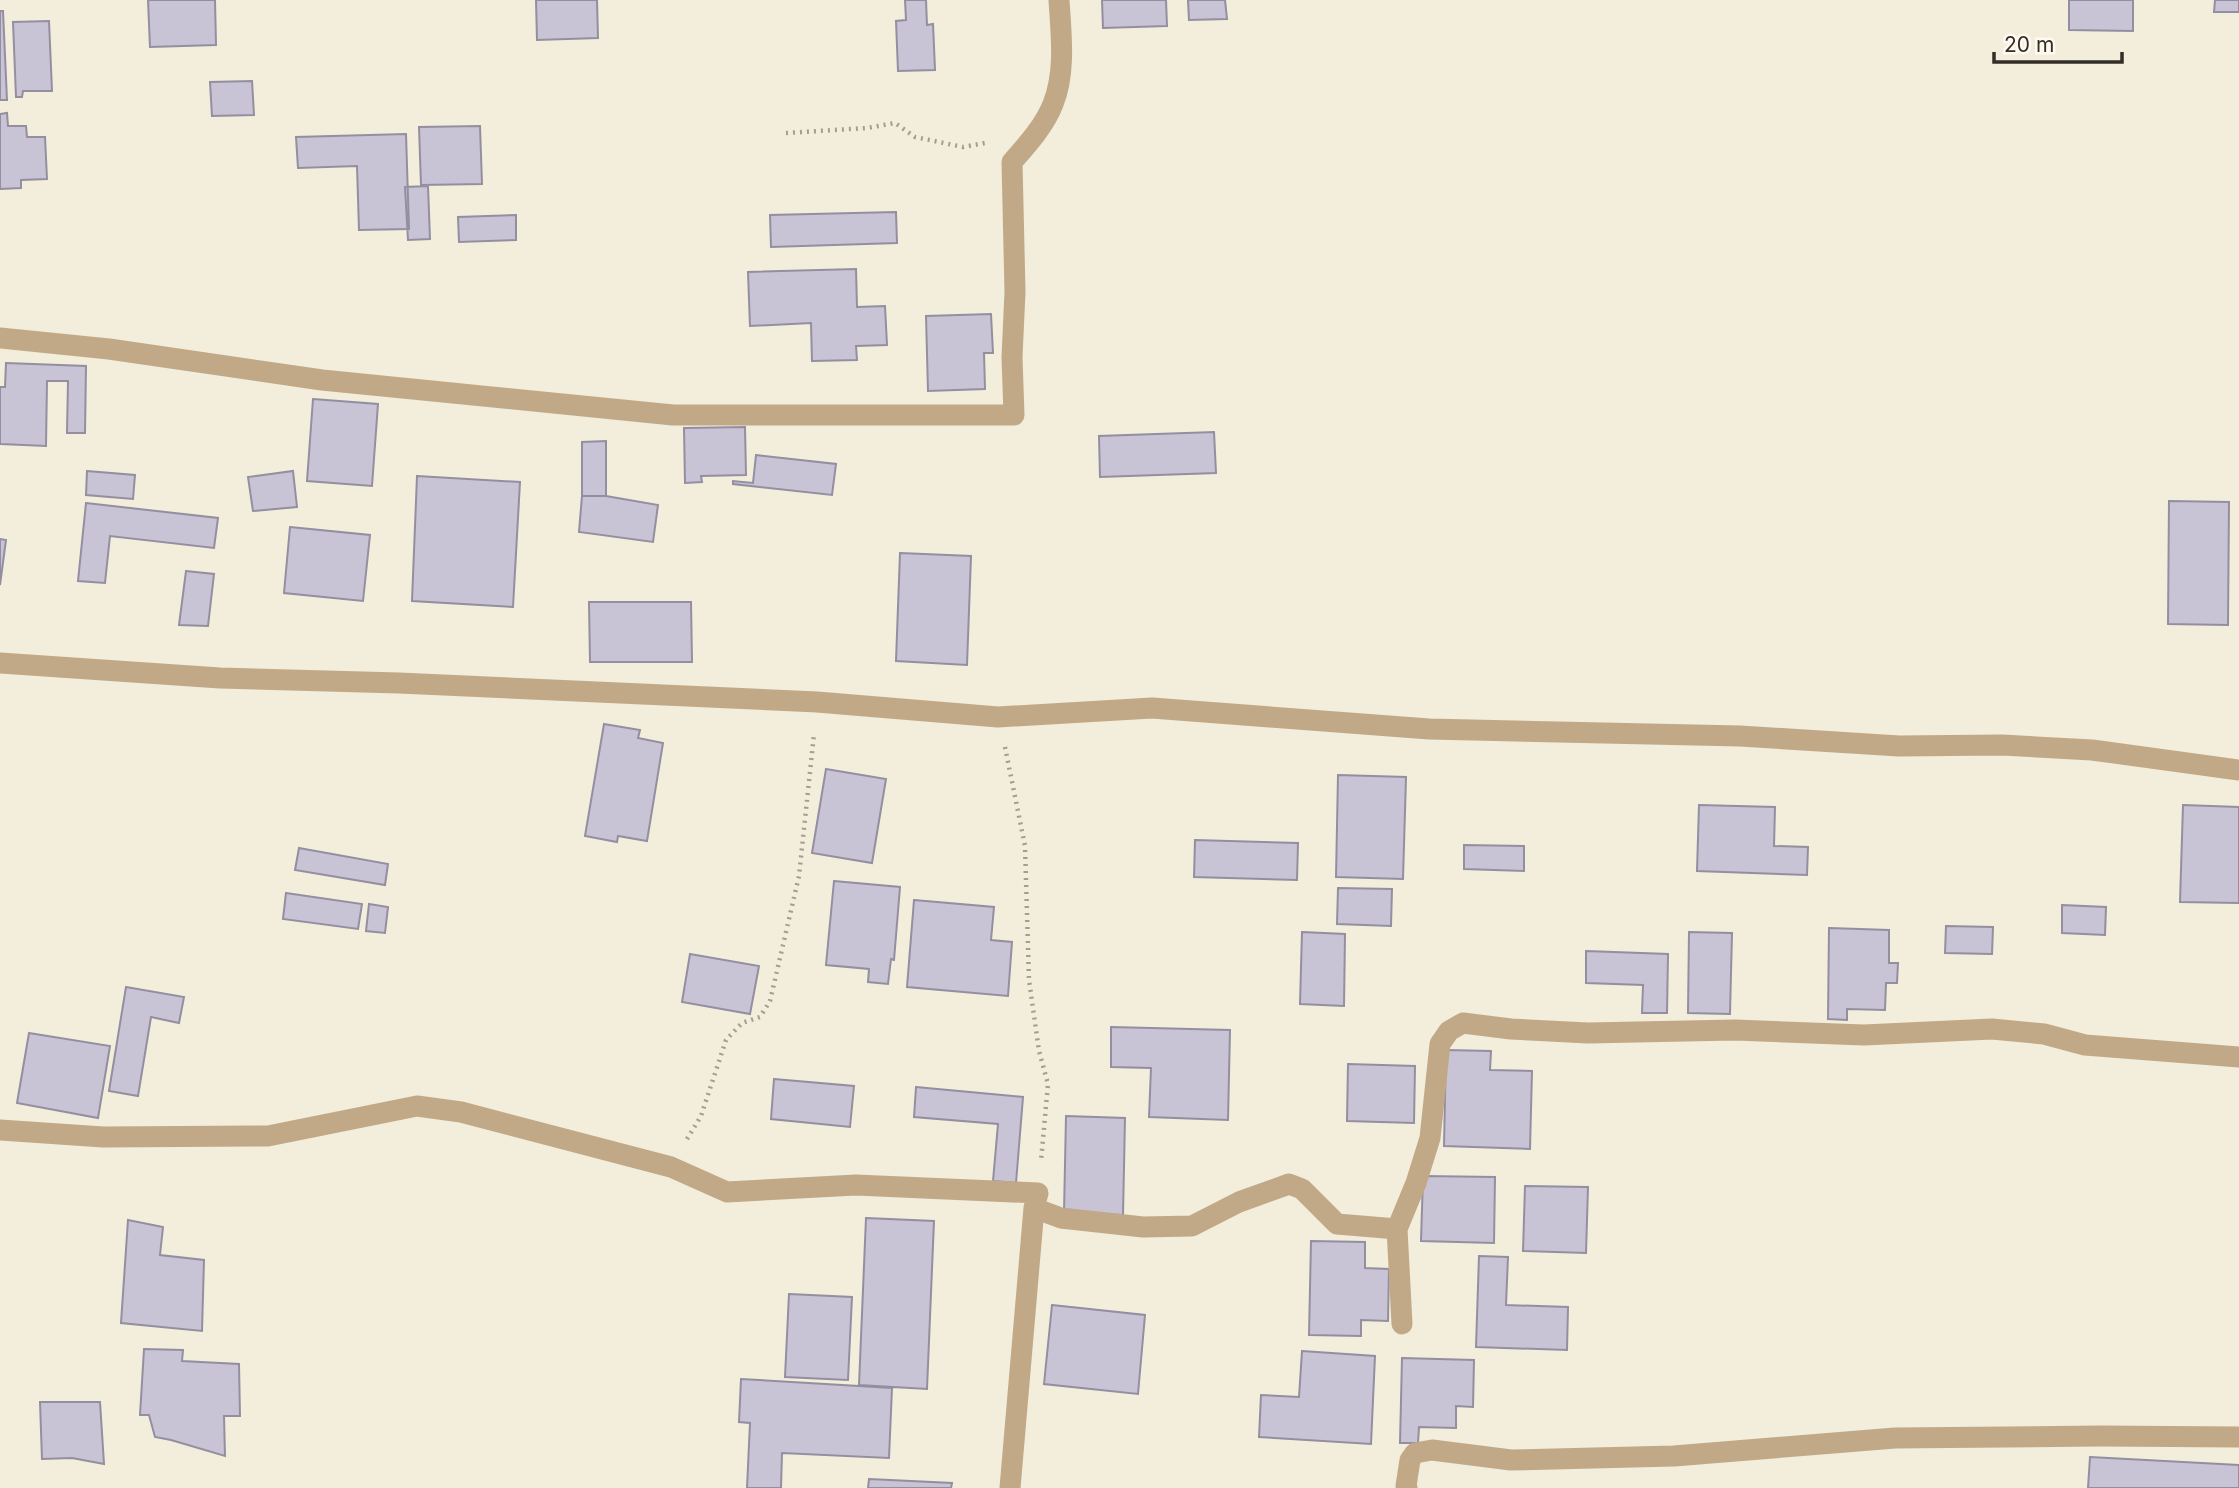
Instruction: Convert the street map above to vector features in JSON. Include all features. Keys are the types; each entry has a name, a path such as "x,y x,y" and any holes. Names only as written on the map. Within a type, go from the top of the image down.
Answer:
{"street":[{"path":"0,338 109,349 322,380 673,415 1014,415 1012,368 1016,292 1012,162 1034,135 1053,104 1060,73 1059,0"},
{"path":"0,663 220,678 817,702 998,717 1152,708 1429,729 1740,736 1899,746 2002,745 2092,750 2239,770"},
{"path":"1402,1324 1397,1229 1416,1184 1430,1138 1440,1044 1449,1031 1463,1023 1511,1029 1588,1033 1735,1030 1864,1035 1992,1028 2044,1034 2085,1045 2239,1057"},
{"path":"0,1129 103,1138 268,1136 417,1106 461,1112 671,1167 727,1192 856,1185 1036,1201 1061,1218 1143,1227 1192,1226 1239,1202 1289,1184 1302,1189 1337,1224 1397,1229"},
{"path":"1010,1488 1036,1201"},
{"path":"1407,1488 1410,1460 1415,1453 1432,1450 1524,1460 1674,1456 1895,1438 2239,1437"}],"path":[{"path":"786,133 867,128 895,123 915,137 963,147 1034,135"},
{"path":"671,1167 701,1116 726,1040 742,1023 760,1017 770,1001 799,876 817,702"},
{"path":"998,717 1025,846 1029,980 1039,1051 1048,1084 1036,1201"}],"building":[{"path":"148,0 215,0 216,45 150,47"},
{"path":"536,0 597,0 598,38 537,40"},
{"path":"905,0 926,0 927,25 933,24 935,70 898,71 896,21 906,20"},
{"path":"1102,0 1166,0 1167,26 1103,28"},
{"path":"1188,0 1225,0 1227,19 1189,20"},
{"path":"2069,0 2133,0 2133,31 2069,30"},
{"path":"2215,0 2239,0 2239,12 2214,12"},
{"path":"0,11 3,11 7,100 0,100"},
{"path":"49,21 52,91 23,91 22,97 16,97 13,22"},
{"path":"252,81 254,115 212,116 210,82"},
{"path":"7,113 8,126 26,126 27,137 45,137 47,179 21,180 21,188 0,189 0,114"},
{"path":"480,126 482,184 421,185 419,127"},
{"path":"406,134 409,229 359,230 357,166 298,168 296,137"},
{"path":"428,186 430,239 408,240 405,187"},
{"path":"896,212 897,243 771,247 770,215"},
{"path":"516,215 516,240 459,242 458,217"},
{"path":"856,269 857,307 885,306 887,345 856,346 857,360 812,361 811,323 750,326 748,272"},
{"path":"991,314 993,353 984,353 985,389 928,391 926,316"},
{"path":"6,363 86,366 85,433 67,433 68,381 47,381 46,446 0,444 0,387 5,387"},
{"path":"313,399 378,404 372,486 307,481"},
{"path":"745,427 746,475 701,476 702,482 685,483 684,428"},
{"path":"1214,432 1216,473 1100,477 1099,436"},
{"path":"606,441 606,496 582,496 582,442"},
{"path":"756,455 836,464 832,495 733,484 733,481 753,483"},
{"path":"87,471 135,475 133,499 86,495"},
{"path":"293,471 297,507 253,511 248,477"},
{"path":"417,476 520,482 513,607 412,601"},
{"path":"582,496 606,496 658,505 653,542 579,532"},
{"path":"2169,501 2229,502 2228,625 2168,624"},
{"path":"86,503 218,518 214,548 110,536 105,583 78,581"},
{"path":"290,527 370,535 363,601 284,593"},
{"path":"0,539 6,540 0,585"},
{"path":"900,553 971,556 967,665 896,661"},
{"path":"186,571 214,574 208,626 179,625"},
{"path":"589,602 691,602 692,662 590,662"},
{"path":"604,724 640,730 638,738 663,743 647,841 618,836 617,842 585,836"},
{"path":"826,769 886,779 872,863 812,853"},
{"path":"1338,775 1406,777 1403,879 1336,877"},
{"path":"1699,805 1775,807 1774,846 1808,847 1807,875 1697,871"},
{"path":"2183,805 2239,807 2239,903 2180,902"},
{"path":"1195,840 1298,843 1297,880 1194,877"},
{"path":"1464,845 1524,846 1524,871 1464,869"},
{"path":"299,848 388,864 385,885 295,870"},
{"path":"834,881 900,887 894,960 891,959 888,984 868,982 869,969 826,965"},
{"path":"1338,888 1392,889 1391,926 1337,924"},
{"path":"286,893 362,904 358,929 283,919"},
{"path":"914,900 994,907 991,940 1012,942 1008,996 907,987"},
{"path":"369,904 388,907 385,933 366,931"},
{"path":"2062,905 2106,907 2105,935 2062,933"},
{"path":"1946,926 1993,927 1992,954 1945,953"},
{"path":"1829,928 1889,930 1889,963 1898,963 1897,983 1886,983 1885,1010 1847,1009 1847,1020 1828,1019"},
{"path":"1302,932 1345,934 1344,1006 1300,1004"},
{"path":"1689,932 1732,933 1730,1014 1688,1013"},
{"path":"1586,951 1668,954 1667,1013 1642,1013 1643,985 1586,983"},
{"path":"690,954 759,966 750,1014 682,1002"},
{"path":"126,987 184,997 179,1023 151,1017 138,1096 109,1091"},
{"path":"1111,1027 1230,1030 1228,1120 1149,1117 1151,1068 1111,1067"},
{"path":"29,1033 110,1046 98,1118 17,1103"},
{"path":"1446,1050 1491,1051 1490,1070 1532,1071 1530,1149 1444,1146"},
{"path":"1348,1064 1415,1066 1414,1123 1347,1121"},
{"path":"774,1079 854,1086 850,1127 771,1119"},
{"path":"916,1087 1023,1097 1016,1183 993,1181 998,1124 914,1117"},
{"path":"1066,1116 1125,1118 1123,1215 1064,1213"},
{"path":"1423,1176 1495,1177 1494,1243 1421,1241"},
{"path":"1525,1186 1588,1187 1586,1253 1523,1251"},
{"path":"866,1218 934,1221 927,1389 859,1385"},
{"path":"128,1220 163,1227 160,1255 204,1260 202,1331 121,1323"},
{"path":"1311,1241 1365,1242 1365,1268 1389,1269 1388,1321 1361,1320 1361,1336 1309,1335"},
{"path":"1479,1256 1508,1257 1506,1305 1568,1307 1567,1350 1476,1347"},
{"path":"789,1294 852,1297 848,1380 785,1377"},
{"path":"1052,1305 1145,1315 1138,1394 1044,1384"},
{"path":"144,1349 183,1350 182,1361 239,1364 240,1416 224,1416 225,1456 155,1437 149,1415 140,1415"},
{"path":"1302,1351 1375,1356 1371,1444 1259,1437 1261,1395 1299,1397"},
{"path":"1402,1358 1474,1360 1473,1407 1456,1406 1456,1428 1419,1427 1418,1443 1400,1443"},
{"path":"741,1379 892,1388 889,1458 782,1453 781,1488 747,1488 750,1423 739,1422"},
{"path":"40,1402 100,1402 104,1464 72,1458 42,1459"},
{"path":"2090,1457 2239,1465 2239,1488 2088,1488"},
{"path":"869,1479 952,1483 951,1488 868,1488"}]}
